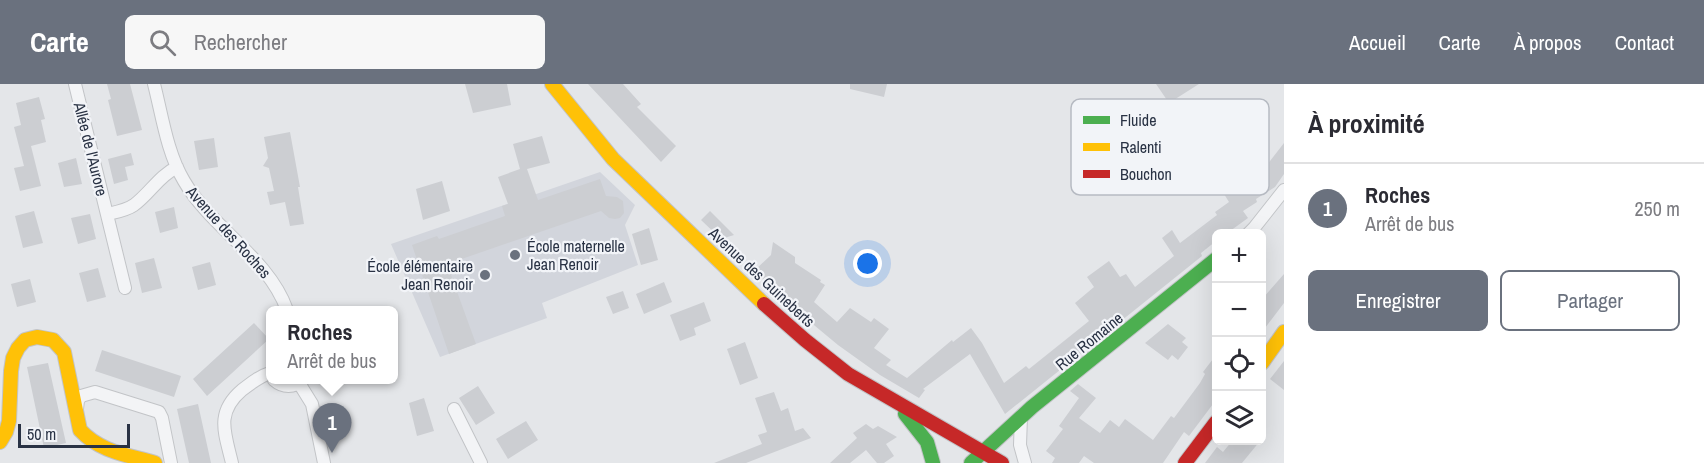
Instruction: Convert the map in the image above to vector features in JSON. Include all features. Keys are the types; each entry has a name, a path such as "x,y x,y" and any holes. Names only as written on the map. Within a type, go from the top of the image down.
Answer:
{"street":[{"name":"Allée de l'Aurore","path":"75,84 125,288"},
{"name":"Avenue des Roches","path":"154,84 183,181 272,279 286,306"},
{"name":"Avenue des Guineberts","path":"552,84 613,159 761,301 805,340 848,374 1002,463"},
{"name":"Allée de l'Aurore","path":"108,214 125,210 135,204 161,177 177,167"},
{"path":"1253,229 1284,190"},
{"name":"Rue Romaine","path":"971,463 1021,417 1212,262"},
{"path":"1266,357 1284,332"},
{"path":"0,442 8,428 10,418 7,386 10,360 19,345 29,338 42,337 56,342 64,352 80,430 87,440 96,446 154,463"},
{"path":"70,374 80,384 95,392 159,412 171,463"},
{"path":"232,463 224,414 228,405 248,385 266,375"},
{"path":"279,384 288,387 294,384"},
{"path":"302,384 312,404 324,463"},
{"path":"77,413 81,396 95,392"},
{"path":"896,403 921,432 933,463"},
{"path":"454,408 482,463"},
{"path":"1021,417 1020,445 1025,463"},
{"path":"1185,463 1212,427"}],"shaded area":[{"name":"École maternelle Jean Renoir","path":"600,172 635,205 625,225 638,265 542,303 547,318 440,357 391,244"}],"building":[{"path":"107,84 130,84 142,130 117,136 108,100 111,99"},
{"path":"465,84 507,84 511,105 473,113"},
{"path":"588,84 623,84 641,104 637,107 676,146 661,162"},
{"path":"850,84 887,84 884,97 850,89"},
{"path":"1156,84 1199,84 1175,99 1166,99"},
{"path":"39,97 45,119 41,120 46,142 31,146 41,186 20,191 14,168 24,166 14,127 21,125 16,103"},
{"path":"290,132 304,224 290,226 285,202 270,205 267,192 274,191 269,168 263,166 268,158 264,137"},
{"path":"542,136 550,163 527,169 538,200 600,179 606,196 617,197 623,201 624,213 620,218 615,219 609,218 601,211 447,264 476,344 449,354 412,245 437,236 439,239 505,216 502,206 508,204 498,177 520,169 513,144"},
{"path":"214,138 218,167 199,170 194,141"},
{"path":"1284,143 1284,174 1275,187 1269,191 1269,162"},
{"path":"131,153 134,165 125,167 128,180 114,184 108,159"},
{"path":"76,158 82,184 64,187 58,163"},
{"path":"442,181 450,211 423,220 416,189"},
{"path":"1225,195 1262,195 1256,199 1257,202 1243,211 1248,218 1233,229 1212,229 1212,244 1201,253 1202,256 1005,414 970,354 923,389 925,390 919,398 880,375 838,345 754,271 771,255 773,242 795,257 795,263 825,285 814,302 837,322 850,308 871,322 874,318 889,329 874,348 891,360 886,365 907,378 952,340 953,342 971,328 1004,383 1026,366 1029,369 1089,321 1075,303 1094,287 1087,277 1109,261 1120,277 1126,274 1135,287 1174,256 1162,238 1172,230 1180,243 1217,215 1215,212 1229,202"},
{"path":"174,207 178,228 160,233 155,212"},
{"path":"34,211 43,243 23,248 15,216"},
{"path":"710,211 734,235 721,239 701,220"},
{"path":"90,214 96,239 78,244 71,218"},
{"path":"649,228 658,260 641,265 632,234"},
{"path":"154,258 162,288 142,293 135,263"},
{"path":"210,262 216,285 198,290 192,267"},
{"path":"98,268 106,297 87,302 79,273"},
{"path":"1284,274 1284,303 1266,327 1266,294"},
{"path":"30,279 36,302 17,307 11,284"},
{"path":"664,282 672,302 644,314 636,294"},
{"path":"623,291 629,308 613,314 606,297"},
{"path":"704,302 711,321 694,328 696,335 680,341 670,315"},
{"path":"254,323 266,336 266,342 207,396 193,379"},
{"path":"1168,324 1186,338 1182,342 1188,347 1178,360 1172,355 1168,360 1145,343"},
{"path":"745,342 758,378 740,385 727,349"},
{"path":"102,350 181,376 174,397 95,371"},
{"path":"1212,360 1212,405 1189,436 1184,432 1163,463 1094,463 1084,456 1079,463 1052,463 1055,458 1046,451 1063,429 1059,426 1079,398 1070,391 1078,384 1096,398 1079,418 1100,433 1110,420 1119,427 1125,419 1153,440 1171,416 1174,418 1200,383 1205,374 1203,372"},
{"path":"1284,361 1284,390 1270,379"},
{"path":"48,363 66,443 44,448 27,367"},
{"path":"478,386 495,413 476,425 459,398"},
{"path":"774,392 781,411 788,408 795,431 803,428 811,438 746,463 714,463 762,444 758,435 767,432 755,398"},
{"path":"424,398 434,431 417,436 409,403"},
{"path":"198,404 211,463 189,463 177,409"},
{"path":"526,421 538,440 508,459 496,439"},
{"path":"866,424 873,429 878,426 897,437 886,444 894,456 884,463 877,463 866,450 850,463 830,463 857,438 853,433"},
{"path":"1229,445 1257,445 1242,463 1205,463 1217,447 1223,452"}],"traffic: fast":[{"path":"971,463 1032,407 1212,262"},
{"path":"905,414 927,442 933,463"}],"traffic: slow":[{"path":"552,84 613,159 764,304"},
{"path":"1266,357 1284,332"},
{"path":"0,442 9,421 13,358 25,340 37,337 53,340 64,352 80,430 105,448 155,463"}],"traffic: jam":[{"path":"764,304 848,374 1002,463"},
{"path":"1185,463 1212,427"}],"place":[{"name":"École maternelle Jean Renoir","path":"515,255"},
{"name":"École élémentaire Jean Renoir","path":"485,275"},
{"name":"Roches","path":"332,453"}]}
